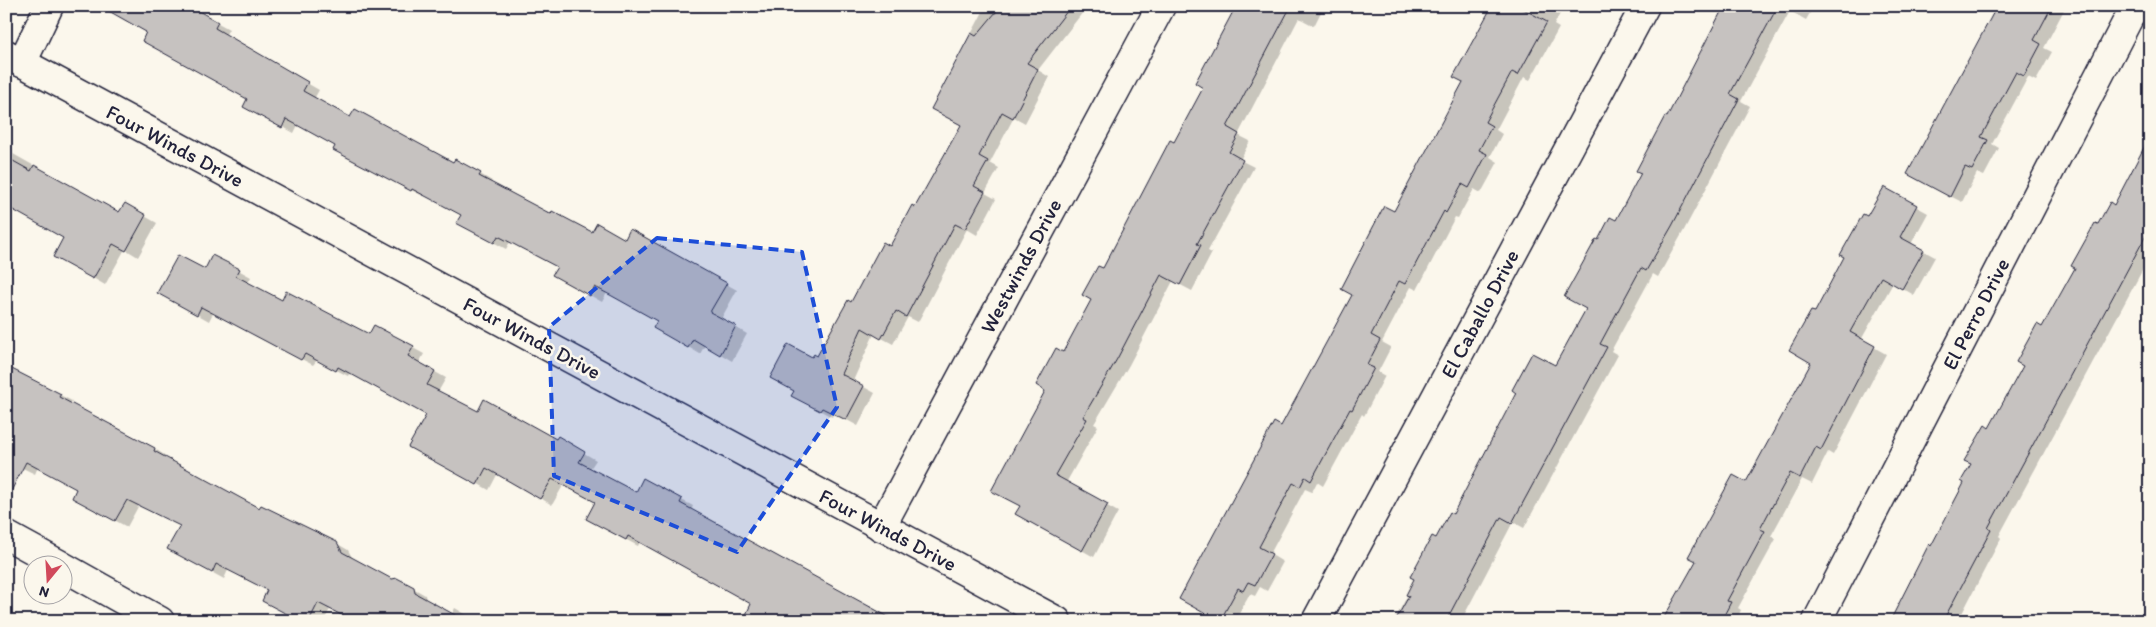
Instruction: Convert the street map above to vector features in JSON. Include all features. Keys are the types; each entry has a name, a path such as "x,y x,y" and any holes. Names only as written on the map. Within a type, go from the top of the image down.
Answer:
{"street":[{"path":"14,58 49,6"},
{"name":"Westwinds Drive","path":"881,526 1161,6"},
{"name":"El Caballo Drive","path":"1316,621 1645,6"},
{"name":"El Perro Drive","path":"1817,621 2135,6"},
{"name":"Four Winds Drive","path":"14,58 1058,621"},
{"path":"6,535 41,554"},
{"path":"72,572 160,621"}],"highlighted area":[{"path":"657,238 802,252 837,407 737,552 554,476 549,327"}],"building":[{"path":"100,6 190,6 218,22 215,28 308,82 303,91 350,117 355,109 453,162 455,159 481,173 479,176 551,214 552,211 592,232 597,223 625,239 630,229 727,283 710,312 736,326 720,355 693,339 688,348 653,328 657,321 595,287 590,296 552,275 557,267 498,236 494,243 456,223 461,215 333,150 335,146 286,119 282,128 243,107 247,99 142,41 146,32"},
{"path":"1001,6 1071,6 1027,63 1038,69 1013,118 1002,112 979,156 988,161 974,186 985,192 965,229 955,224 906,317 896,311 881,339 862,328 841,374 864,386 846,420 822,408 820,411 791,396 794,391 770,378 788,344 812,357 814,354 817,356 848,300 851,302 883,242 890,246 912,205 915,207 961,125 931,109 971,33 976,36"},
{"path":"1236,6 1291,6 1227,127 1239,134 1229,152 1243,160 1197,244 1201,245 1180,285 1161,275 1117,359 1083,417 1087,419 1055,475 1108,504 1082,551 1015,514 1020,506 991,491 1045,391 1036,385 1056,348 1063,352 1091,300 1082,295 1098,266 1103,268 1170,140 1174,142 1203,88 1195,83"},
{"path":"1492,6 1518,6 1547,22 1518,75 1512,72 1485,122 1492,126 1479,150 1487,154 1469,188 1462,184 1446,213 1444,211 1405,284 1399,281 1371,335 1380,340 1367,365 1374,368 1352,410 1350,409 1311,481 1305,477 1300,487 1293,483 1259,547 1272,554 1255,585 1248,582 1243,591 1238,588 1220,621 1218,621 1179,599 1274,422 1281,426 1352,295 1341,289 1384,206 1394,211 1463,82 1453,77"},
{"path":"1724,6 1778,6 1730,94 1739,99 1672,226 1646,271 1641,268 1600,344 1607,347 1512,523 1501,517 1446,621 1395,621 1409,596 1406,595 1414,579 1410,577 1432,536 1436,538 1450,512 1453,514 1516,393 1512,390 1532,353 1555,365 1586,309 1564,297 1610,217 1616,220 1641,173 1636,171 1665,116 1667,117"},
{"path":"1997,6 2052,6 2034,40 2041,44 2024,76 2016,72 1981,137 1988,140 1972,170 1965,167 1950,197 1907,174"},
{"path":"2150,136 2150,228 1988,528 1991,530 1943,621 1890,621 1929,544 1931,546 1964,483 1961,481 1971,464 1964,461 1985,425 1989,428 2023,366 2016,362 2037,324 2042,327 2075,268 2071,266 2095,223 2098,224 2110,202 2114,205"},
{"path":"6,157 31,171 34,165 119,212 125,203 146,215 126,251 113,244 93,279 53,257 63,238 6,206"},
{"path":"1884,187 1917,205 1900,237 1924,250 1902,289 1881,277 1850,332 1875,346 1821,450 1816,447 1800,478 1790,473 1760,529 1765,531 1727,601 1731,602 1721,621 1662,621 1696,561 1688,557 1733,475 1746,482 1811,363 1789,350 1811,311 1815,312 1844,257 1840,255 1863,214 1867,216"},
{"path":"178,255 205,269 212,255 240,269 236,276 282,300 286,291 369,334 374,325 414,346 408,356 435,371 427,385 478,411 484,399 556,439 558,436 585,452 579,462 636,492 643,478 682,499 680,503 896,621 743,621 751,604 628,536 626,540 586,519 595,502 552,479 540,499 486,468 477,485 408,447 426,415 338,367 336,371 305,354 301,360 201,307 197,315 157,293"},
{"path":"6,366 61,394 59,397 155,448 154,451 259,508 261,505 337,542 342,552 392,579 397,578 414,587 415,593 466,621 353,621 318,603 309,621 300,621 262,601 267,590 216,564 212,573 167,549 180,526 127,500 115,521 72,498 76,489 26,462 6,501"}]}
